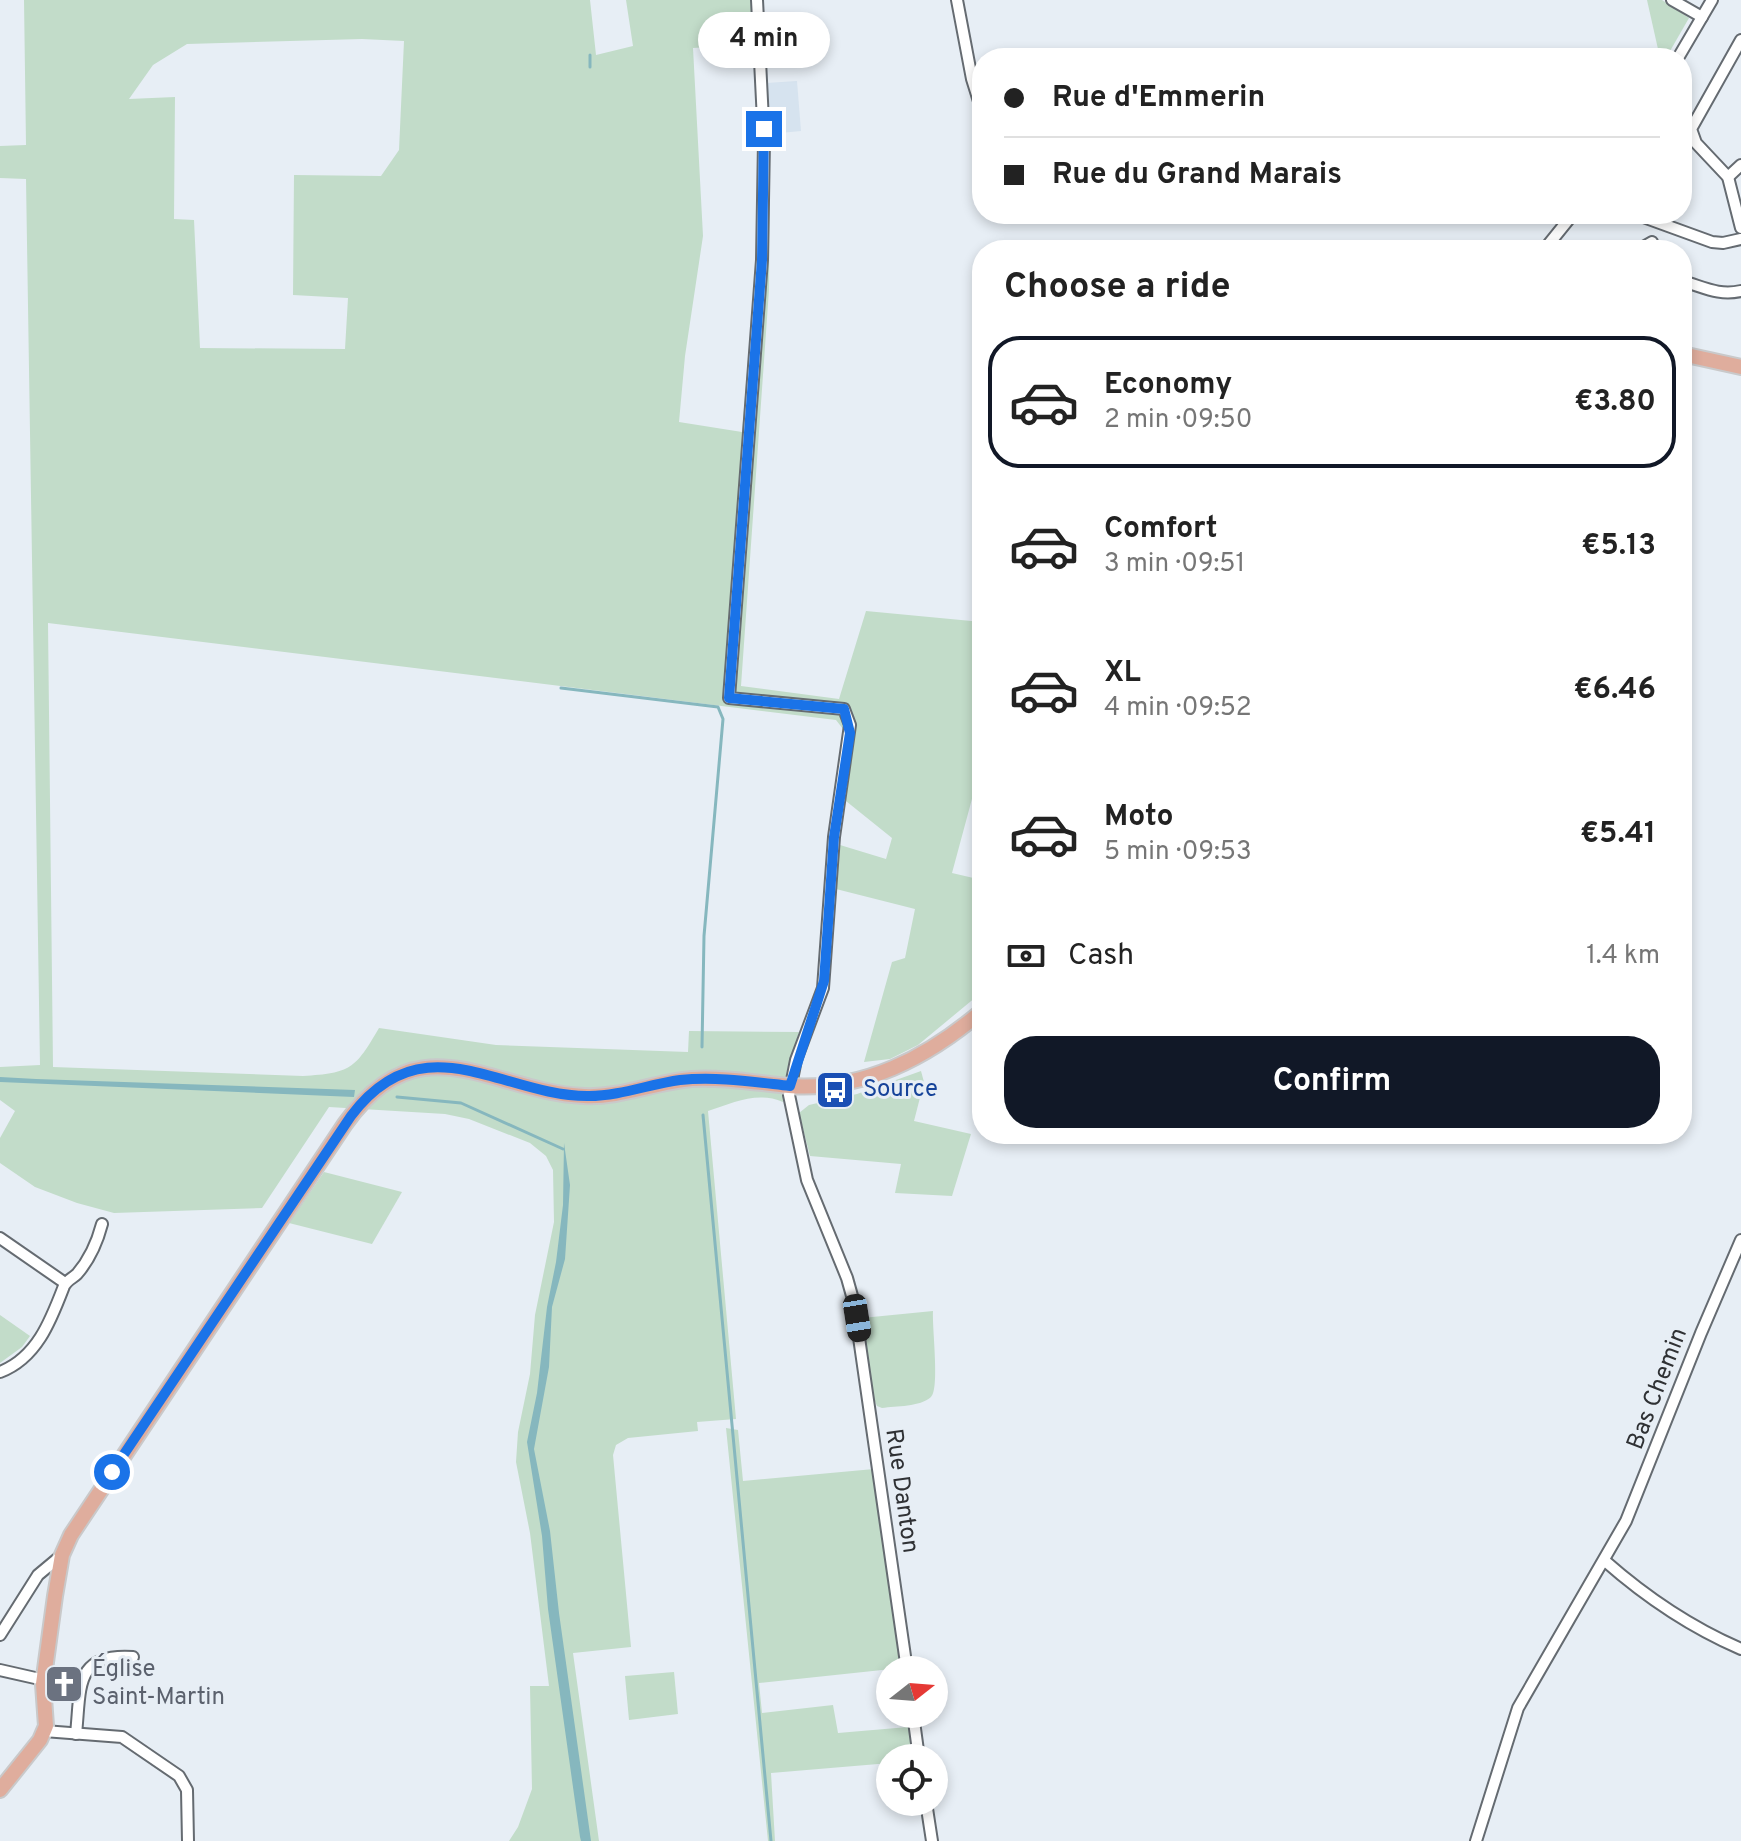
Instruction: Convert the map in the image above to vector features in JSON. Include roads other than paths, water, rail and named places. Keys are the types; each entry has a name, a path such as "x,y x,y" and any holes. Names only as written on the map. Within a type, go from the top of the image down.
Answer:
{"main road":[{"path":"1692,358 1734,366"},
{"path":"0,1790 44,1731 44,1680 62,1555 80,1520 345,1124 367,1099 400,1076 438,1067 470,1069 560,1093 583,1096 607,1095 691,1079 790,1086 832,1085 891,1070 936,1047 972,1019"}],"street":[{"path":"757,0 764,129 763,246 729,698 844,709 850,728 834,837 823,988 790,1086"},
{"path":"957,0 972,79"},
{"path":"1672,0 1702,17"},
{"path":"1684,48 1712,0"},
{"path":"1692,127 1741,40"},
{"path":"1692,132 1696,143 1728,177 1741,228"},
{"path":"1728,177 1741,165"},
{"path":"1552,240 1565,224"},
{"path":"1662,224 1712,242 1741,239"},
{"path":"1692,285 1711,292 1741,291"},
{"name":"Rue Danton","path":"790,1086 790,1101 807,1180 847,1278 857,1318 905,1656"},
{"path":"0,1372 18,1363 33,1349 59,1302 65,1283 76,1275 94,1251 102,1224"},
{"path":"0,1238 65,1283"},
{"name":"Bas Chemin","path":"1476,1841 1518,1708 1608,1557 1634,1504 1741,1240"},
{"path":"0,1635 34,1580 46,1566 62,1555"},
{"path":"1608,1557 1656,1603 1700,1630 1741,1649"},
{"path":"76,1734 83,1679 87,1670 106,1657 133,1657"},
{"path":"0,1670 44,1680"},
{"path":"44,1731 122,1737 179,1776 187,1790 188,1841"},
{"path":"928,1816 932,1841"}],"water":[{"path":"0,1077 355,1090 354,1097 0,1082"},
{"path":"564,1143 570,1185 565,1259 552,1307 549,1367 534,1449 550,1531 591,1841 581,1841 580,1837 527,1442 556,1262 563,1205"}],"waterway":[{"path":"590,55 590,67"},
{"path":"561,688 718,707 723,719 704,936 702,1047"},
{"path":"397,1097 461,1103 563,1149"},
{"path":"703,1115 771,1841"}],"place":[{"name":"Source","path":"835,1090"},
{"name":"Église Saint-Martin","path":"64,1684"}]}
